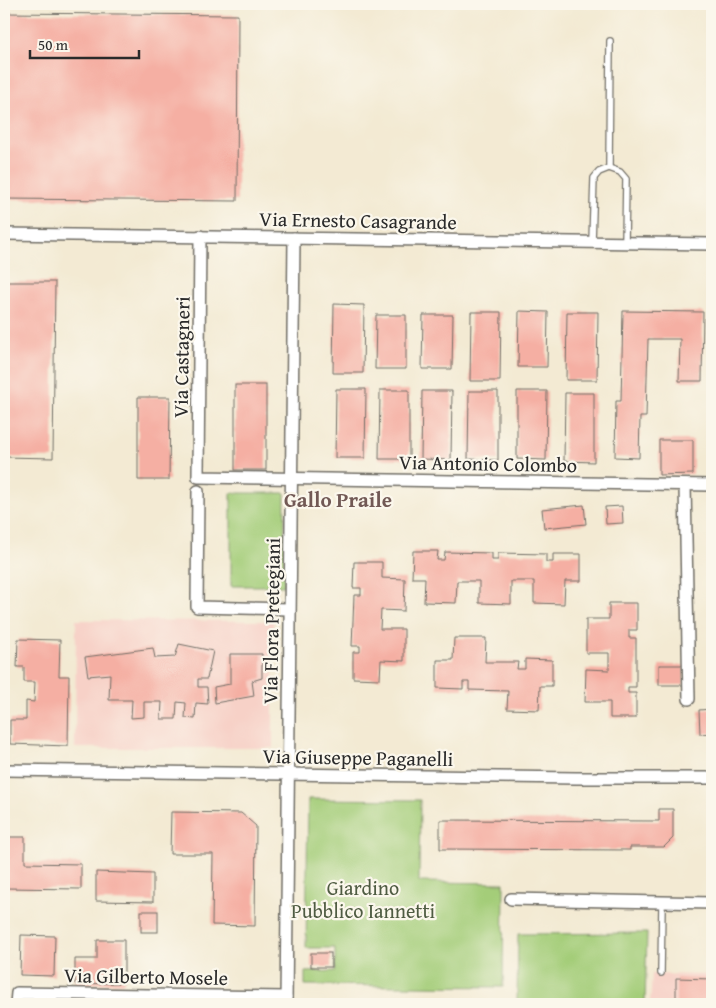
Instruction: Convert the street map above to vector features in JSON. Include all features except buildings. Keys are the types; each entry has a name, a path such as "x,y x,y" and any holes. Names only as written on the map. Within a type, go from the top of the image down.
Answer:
{"street":[{"name":"Via Ernesto Casagrande","path":"4,234 712,244"},
{"name":"Via Castagneri","path":"198,477 200,236"},
{"name":"Via Flora Pretegiani","path":"286,1000 294,238"},
{"name":"Via Antonio Colombo","path":"198,477 712,485"},
{"path":"685,485 689,699"},
{"path":"198,491 197,607 290,609"},
{"name":"Via Giuseppe Paganelli","path":"4,770 289,775 712,778"},
{"path":"511,899 712,904"},
{"name":"Via Gilberto Mosele","path":"16,1004 17,993 286,1000"}],"lane":[{"path":"609,168 610,41"},
{"path":"592,242 594,178 599,172 609,168 620,172 626,179 626,243"},
{"path":"661,972 662,903"}],"shaded area":[{"path":"76,620 273,621 273,748 75,748"},
{"path":"652,974 712,975 712,1004 650,1004"}],"green space":[{"path":"231,493 285,493 284,586 231,586"},
{"name":"Giardino Pubblico Iannetti","path":"308,799 420,800 419,882 504,883 503,987 305,985 305,972 335,971 335,948 306,948"},
{"path":"647,933 645,1004 517,1004 518,934"}],"district":[{"name":"Gallo Praile","path":"338,499"}]}
